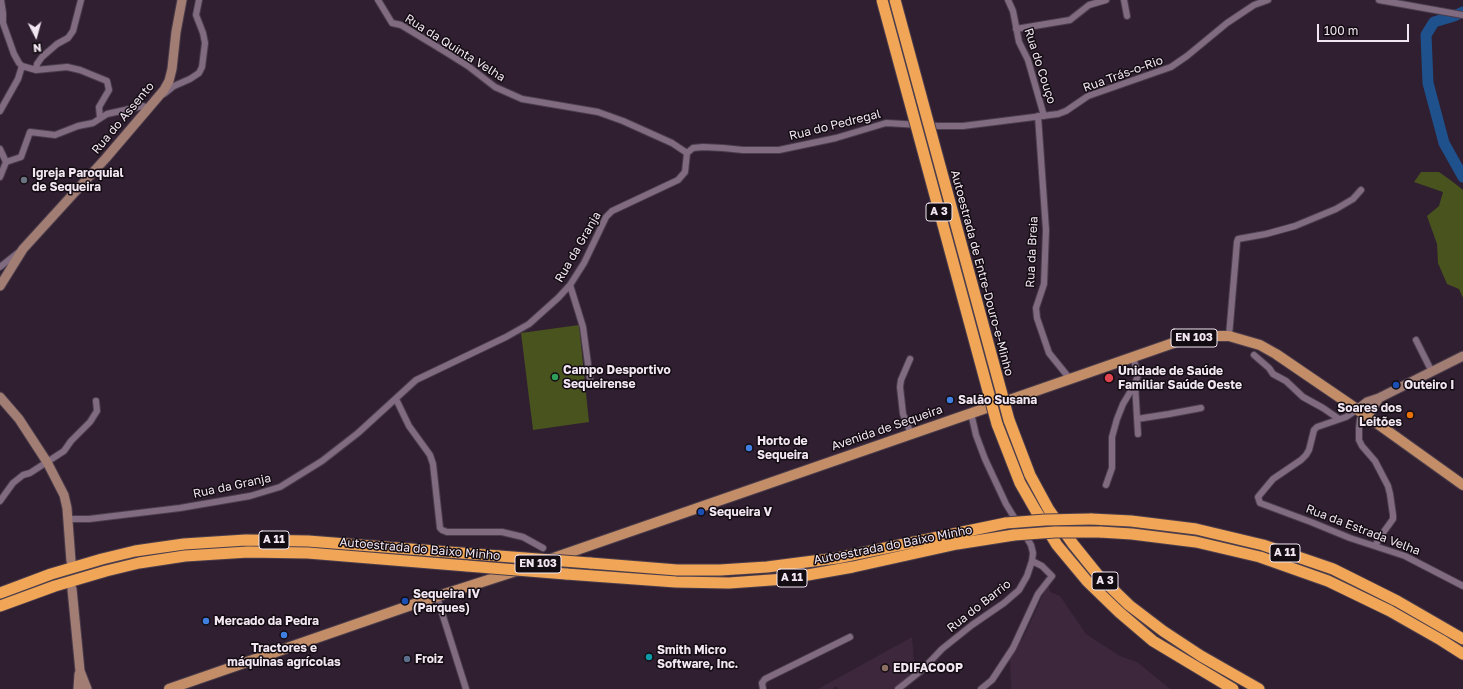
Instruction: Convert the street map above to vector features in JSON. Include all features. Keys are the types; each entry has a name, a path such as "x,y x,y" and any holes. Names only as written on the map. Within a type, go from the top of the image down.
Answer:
{"highway":[{"name":"Autoestrada de Entre-Douro-e-Minho","path":"882,0 997,424 1020,483 1057,545 1087,581 1119,612 1153,641 1233,689"},
{"name":"Autoestrada de Entre-Douro-e-Minho","path":"895,0 1009,420 1030,475 1049,510 1073,544 1098,575 1129,605 1162,632 1258,689"},
{"name":"Autoestrada do Baixo Minho","path":"0,593 51,574 102,559 135,551 184,544 246,540 308,541 590,564 677,570 720,570 767,568 837,558 1006,523 1091,519 1131,521 1196,529 1263,545 1333,569 1397,601 1463,639"},
{"name":"Autoestrada do Baixo Minho","path":"0,606 55,586 106,571 139,563 185,556 248,552 308,553 676,582 729,582 785,579 853,567 957,544 1014,536 1055,532 1100,532 1132,534 1196,542 1260,557 1328,581 1390,611 1463,654"}],"main road":[{"name":"Avenida de Sequeira","path":"437,597 516,571 1070,378 1179,341 1197,337 1229,336 1260,345 1276,354 1363,413"},
{"name":"EN 103","path":"1363,413 1463,485"},
{"name":"EN 103","path":"169,689 189,686 437,597"}],"street":[{"path":"1,0 3,13 2,23 14,54 22,66 36,70 66,67 80,70 107,81 108,90 99,107 100,118"},
{"path":"36,70 37,64 42,58 57,44 68,38 73,32 81,0"},
{"name":"Rua do Assento","path":"0,286 3,274 23,249 106,158 169,81 182,0"},
{"path":"6,162 20,157 30,132 55,135 78,126 93,124 107,114 143,106 150,106 156,103 174,86 199,73 202,67 205,43 196,15 198,0"},
{"name":"Rua da Quinta Velha","path":"378,0 392,22 401,25 468,66 495,87 522,99 598,112 623,121 672,143 687,153"},
{"name":"Rua do Couço","path":"1008,0 1013,11 1019,42 1028,60 1041,116"},
{"path":"1016,29 1070,20 1089,5 1106,0"},
{"path":"1124,0 1127,16"},
{"name":"Rua Trás-o-Rio","path":"1041,116 1066,111 1088,96 1171,68 1226,23 1254,5 1268,0"},
{"path":"1379,0 1463,15"},
{"path":"0,111 18,79 22,66"},
{"name":"Rua do Pedregal","path":"687,153 693,148 703,147 751,151 779,150 836,138 886,123 963,126 1041,116"},
{"name":"Rua da Breia","path":"1041,116 1046,230 1044,284 1036,308 1037,318 1049,353 1070,378"},
{"path":"0,149 6,162 0,177"},
{"name":"Rua da Granja","path":"68,519 89,519 180,508 250,496 280,487 322,461 358,433 416,380 506,337 529,324 570,285 584,263 606,217 612,211 678,180 685,172 687,153"},
{"path":"1229,336 1238,239 1266,234 1302,224 1336,209 1352,199 1361,190"},
{"path":"0,267 23,249"},
{"path":"570,285 583,328 590,379"},
{"path":"1416,340 1432,372"},
{"path":"1254,354 1273,374 1286,381 1303,397 1339,419 1363,413"},
{"path":"1375,546 1393,518 1388,486 1372,456 1362,446 1358,436 1360,420 1367,402 1379,398 1463,356"},
{"path":"1106,485 1112,468 1112,437 1123,404 1135,384 1138,375 1133,357"},
{"path":"910,359 901,380 900,387 903,414 911,434"},
{"path":"1135,384 1138,434"},
{"path":"0,397 19,419 47,462 64,495 68,519 70,561"},
{"path":"396,399 409,426 430,455 433,464 440,528 447,532 502,532 523,537 543,548"},
{"path":"0,501 13,483 23,474 30,473 64,451 71,440 90,422 97,411 96,401"},
{"path":"1137,418 1201,408"},
{"path":"971,413 976,434 985,458 1006,504 1031,546 1033,553 1032,562 1042,566 1052,576 1038,594 1013,648 992,680 981,689"},
{"name":"Rua da Estrada Velha","path":"1339,419 1317,427 1314,430 1309,450 1301,460 1273,479 1258,497 1260,503 1350,538 1405,556 1463,586"},
{"name":"Rua do Barrio","path":"898,689 922,670 942,649 1019,590 1027,576 1032,562"},
{"path":"72,589 80,671 78,689"},
{"path":"437,597 466,689"},
{"path":"763,689 762,683 765,679 850,637"},
{"path":"80,671 87,689"}],"shaded area":[{"path":"1047,586 1049,587 1050,592 1060,596 1086,634 1120,656 1137,662 1170,689 1011,689 1010,659 1024,636"},
{"name":"EDIFACOOP","path":"912,637 915,674 894,689 839,689 836,686 832,689 818,689"}],"green space":[{"path":"1421,172 1439,172 1463,190 1463,298 1459,289 1447,284 1438,263 1437,244 1427,216 1439,206 1443,192 1414,182"},
{"name":"Campo Desportivo Sequeirense","path":"579,325 589,422 533,430 521,333"}],"waterway":[{"path":"1463,12 1434,22 1426,35 1428,83 1444,143 1463,177"}],"place":[{"name":"Igreja Paroquial de Sequeira","path":"24,180"},
{"name":"Campo Desportivo Sequeirense","path":"555,377"},
{"name":"Unidade de Saúde Familiar Saúde Oeste","path":"1109,378"},
{"name":"Outeiro I","path":"1396,385"},
{"name":"Salão Susana","path":"950,400"},
{"name":"Soares dos Leitões","path":"1410,415"},
{"name":"Horto de Sequeira","path":"749,448"},
{"name":"Sequeira V","path":"701,512"},
{"name":"Sequeira IV (Parques)","path":"405,601"},
{"name":"Mercado da Pedra","path":"206,621"},
{"name":"Tractores e máquinas agrícolas","path":"284,635"},
{"name":"Smith Micro Software, Inc.","path":"649,657"},
{"name":"Froiz","path":"407,659"},
{"name":"EDIFACOOP","path":"885,668"}]}
